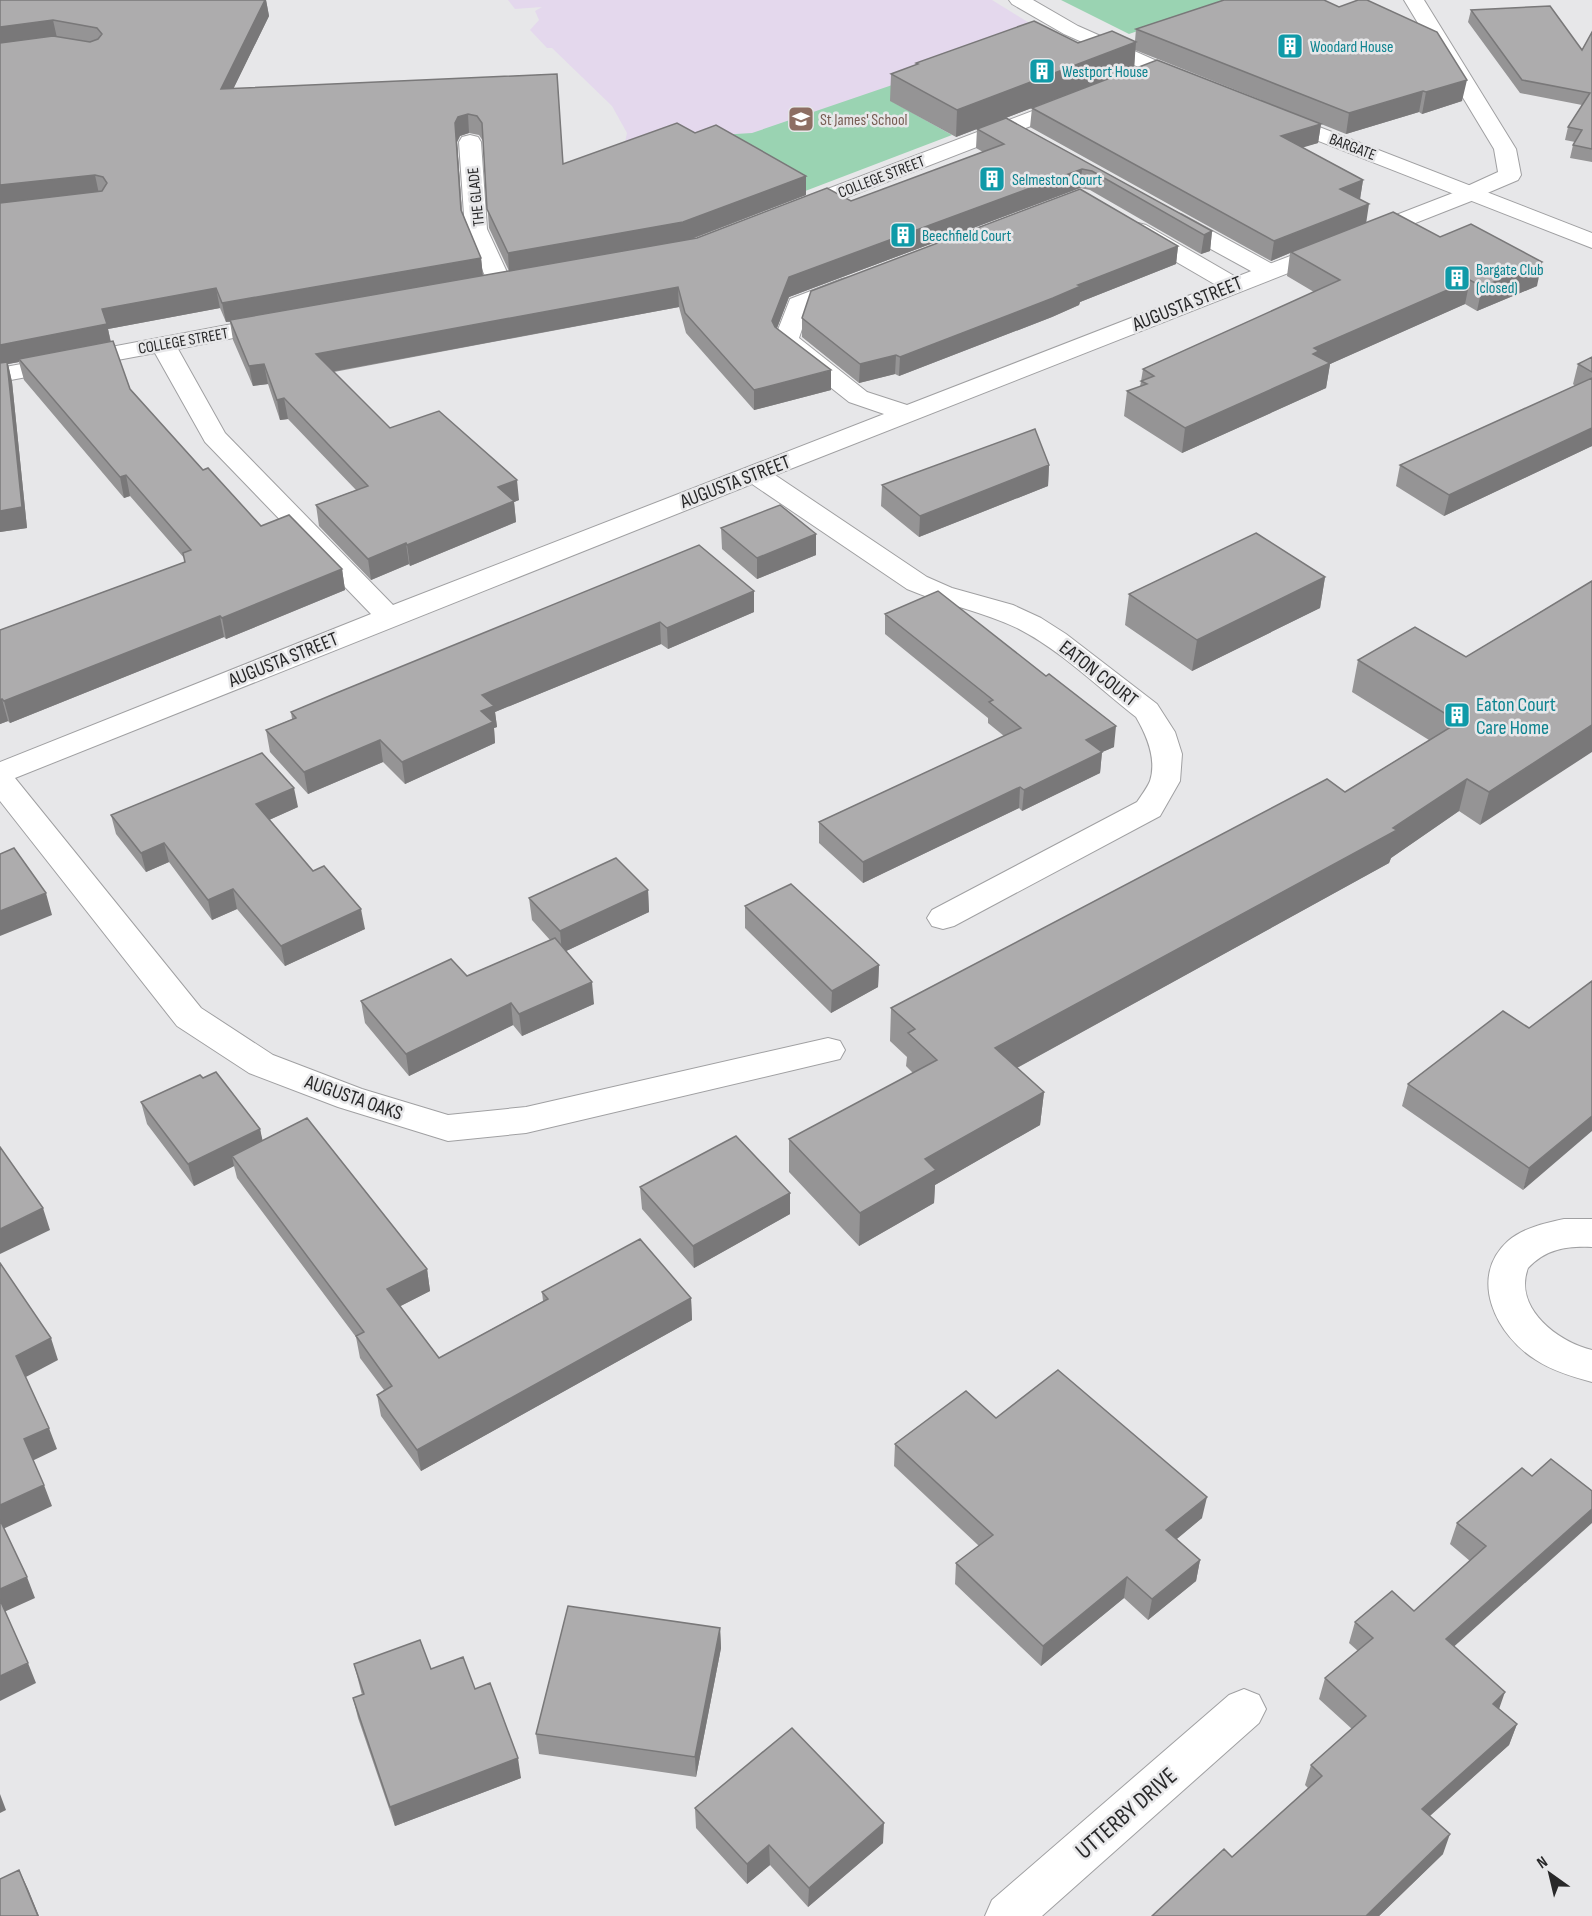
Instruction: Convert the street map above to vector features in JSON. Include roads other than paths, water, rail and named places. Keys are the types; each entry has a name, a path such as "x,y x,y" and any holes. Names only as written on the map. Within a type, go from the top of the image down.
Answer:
{"street":[{"path":"1019,0 1071,30 1155,69 1208,90"},
{"name":"AUGUSTA STREET","path":"0,773 389,617 1510,176 1505,149 1414,0"},
{"path":"1124,82 1155,69"},
{"name":"COLLEGE STREET","path":"777,216 1092,94"},
{"name":"BARGATE","path":"1261,111 1592,241"},
{"path":"1009,127 1030,139"},
{"name":"THE GLADE","path":"470,142 476,228 500,283"},
{"path":"1154,208 1268,271"},
{"path":"1122,221 1233,285"},
{"path":"873,275 798,304 786,340 858,397 908,414"},
{"path":"477,287 524,279"},
{"name":"COLLEGE STREET","path":"0,375 302,318"},
{"path":"162,343 214,437 389,617"},
{"name":"EATON COURT","path":"754,473 917,583 942,594 1003,611 1040,630 1147,711 1160,732 1167,754 1165,781 1149,809 943,918"},
{"name":"AUGUSTA OAKS","path":"0,780 189,1017 261,1064 350,1098 448,1128 526,1120 828,1050"},
{"path":"1592,1233 1565,1232 1526,1246 1511,1264 1506,1286 1512,1310 1527,1332 1552,1352 1592,1366"},
{"name":"UTTERBY DRIVE","path":"1008,1916 1244,1709"}],"place":[{"name":"Woodard House","path":"1290,46"},
{"name":"Westport House","path":"1042,71"},
{"name":"St James' School","path":"801,119"},
{"name":"Selmeston Court","path":"992,179"},
{"name":"Beechfield Court","path":"903,235"},
{"name":"Bargate Club (closed)","path":"1457,278"},
{"name":"Eaton Court Care Home","path":"1457,715"}]}
